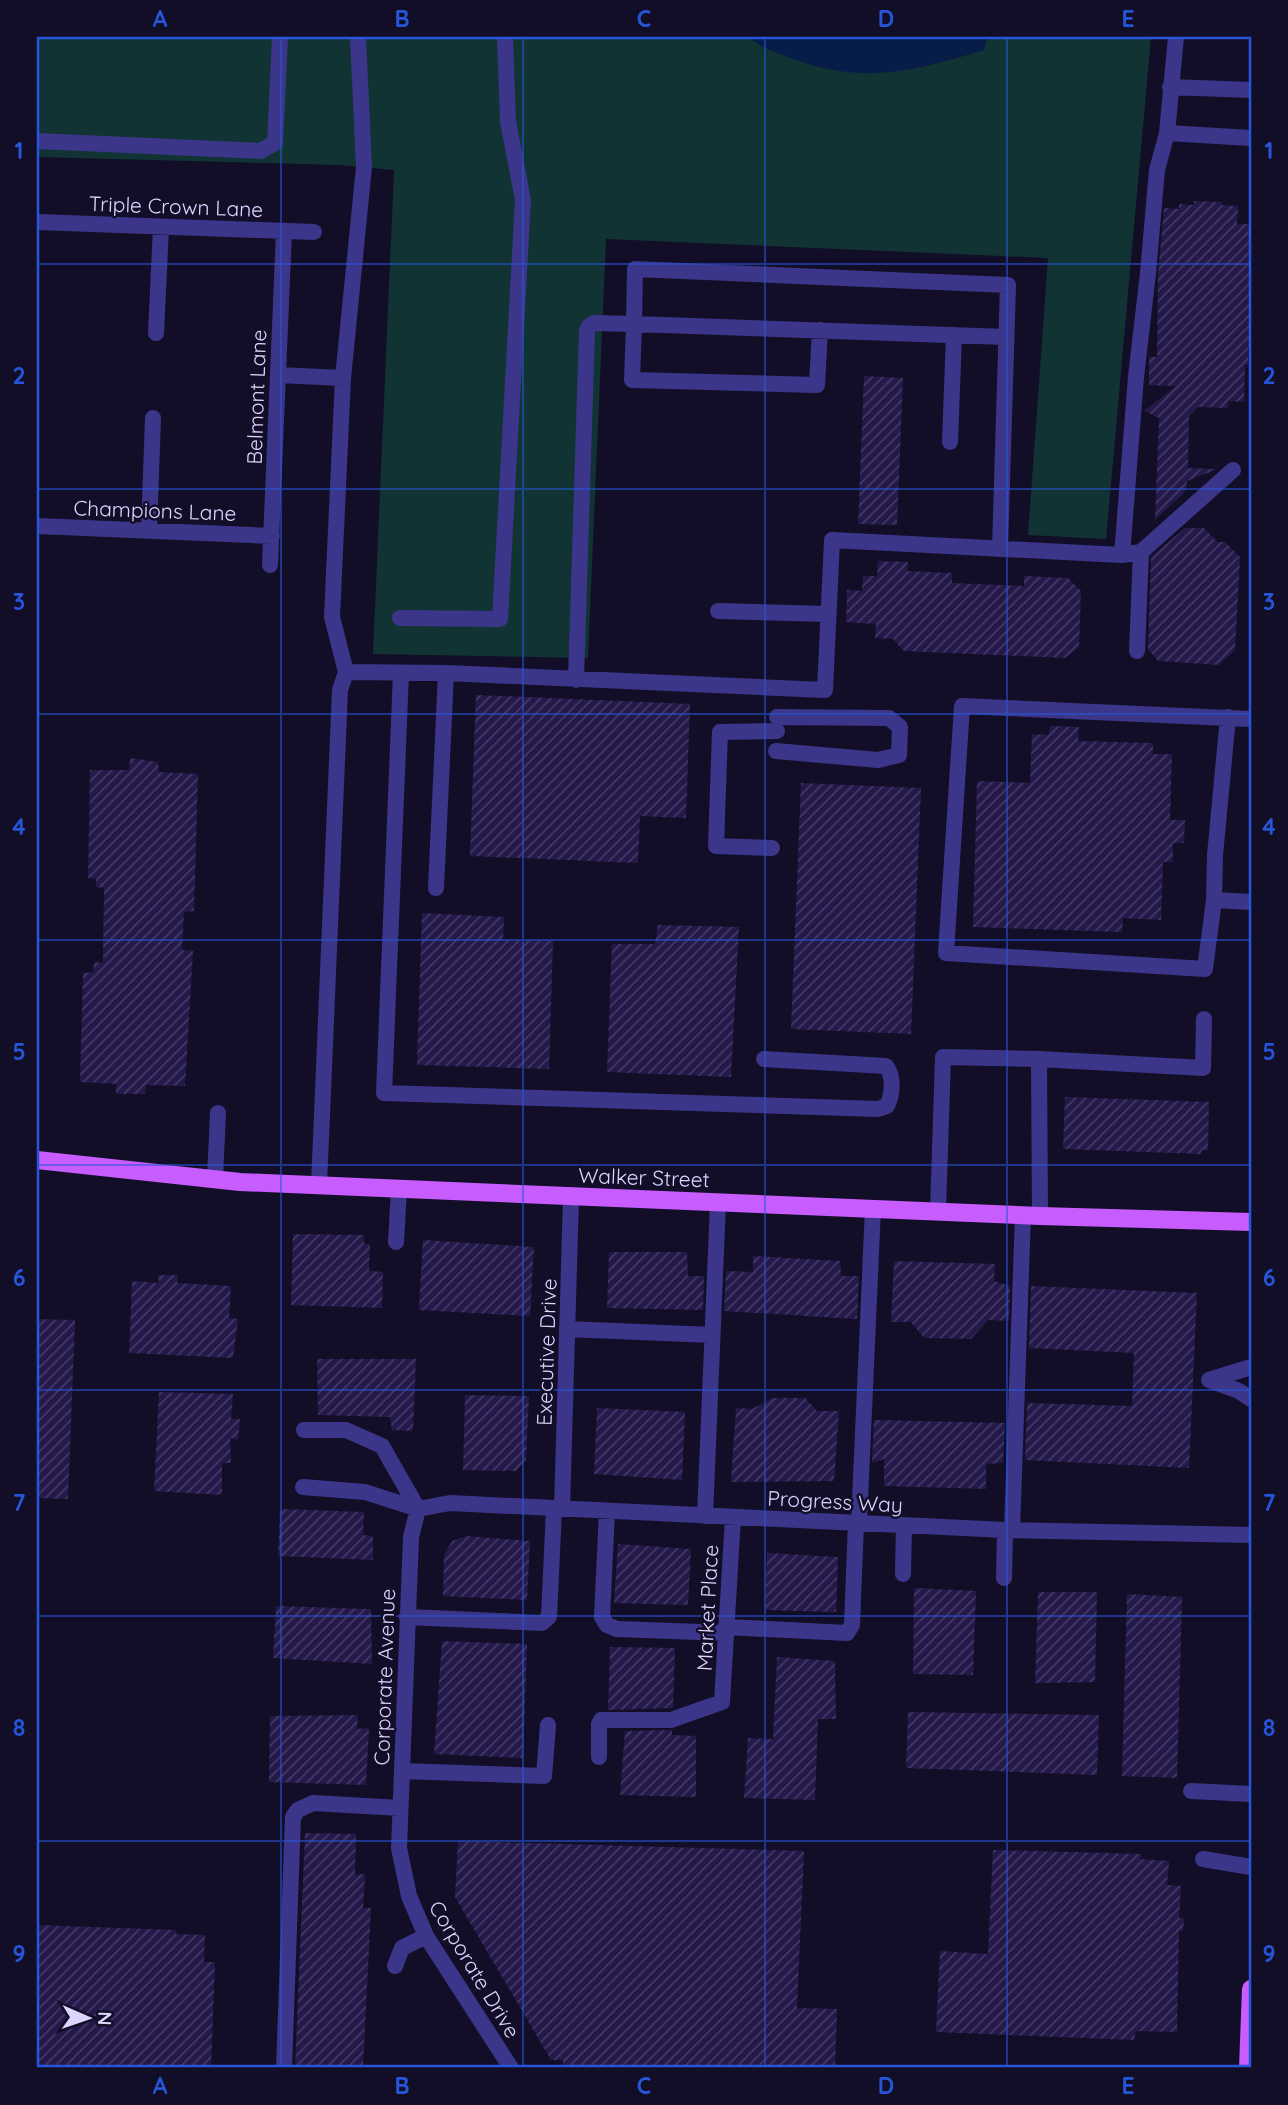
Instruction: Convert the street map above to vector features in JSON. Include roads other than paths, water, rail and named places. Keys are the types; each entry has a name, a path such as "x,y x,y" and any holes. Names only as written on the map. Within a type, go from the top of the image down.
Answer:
{"main road":[{"name":"Walker Street","path":"37,1160 215,1179 319,1185 1251,1223"},
{"path":"1248,2068 1251,1989"}],"street":[{"path":"37,141 260,151 275,143 280,37"},
{"path":"319,1185 340,690 346,672 332,617 343,378 364,167 358,37"},
{"path":"400,618 500,619 523,200 508,121 505,37"},
{"path":"1122,555 1136,377 1157,170 1167,133 1176,37"},
{"path":"1170,88 1251,90"},
{"path":"1167,133 1251,138"},
{"name":"Triple Crown Lane","path":"37,222 314,232"},
{"path":"156,333 161,226"},
{"name":"Belmont Lane","path":"270,565 284,231"},
{"path":"820,330 817,385 632,380 635,269 1008,285 1000,549"},
{"path":"576,680 589,326 594,323 634,324 1006,337"},
{"path":"950,442 954,335"},
{"path":"278,374 343,378"},
{"path":"149,531 153,418"},
{"path":"346,672 446,673 825,690 832,540 1122,555 1141,552 1233,470"},
{"name":"Champions Lane","path":"37,526 272,536"},
{"path":"1137,651 1141,552"},
{"path":"718,611 828,614"},
{"path":"401,673 384,1093 878,1109 887,1106 890,1099 891,1074 886,1066 764,1059"},
{"path":"436,888 446,673"},
{"path":"1228,717 1215,855 1214,900 1205,969 946,953 962,706 1228,717 1251,719"},
{"path":"772,848 716,846 720,732 777,724 889,718 900,727 899,755 878,760 776,751"},
{"path":"1214,900 1251,902"},
{"path":"937,1211 943,1057 1203,1068 1203,1019"},
{"path":"1004,1578 1032,1215 1039,1059"},
{"path":"215,1179 218,1113"},
{"path":"396,1242 399,1189"},
{"name":"Executive Drive","path":"407,1617 542,1623 548,1617 558,1509 571,1197"},
{"path":"705,1516 718,1202"},
{"path":"607,1511 602,1618 607,1625 617,1629 847,1633 852,1626 873,1208"},
{"path":"567,1329 712,1335"},
{"path":"1251,1367 1209,1380 1251,1399"},
{"path":"304,1430 346,1430 382,1446 418,1509"},
{"path":"303,1487 365,1492 418,1509"},
{"name":"Progress Way","path":"418,1509 450,1503 1008,1530 1251,1535"},
{"name":"Corporate Avenue","path":"399,1848 411,1537 418,1509"},
{"name":"Market Place","path":"599,1757 601,1720 671,1720 722,1702 733,1517"},
{"path":"903,1574 904,1525"},
{"path":"402,1772 544,1776 548,1726"},
{"path":"1191,1791 1251,1794"},
{"path":"284,2068 293,1817 298,1810 313,1803 400,1808"},
{"name":"Corporate Drive","path":"399,1848 409,1896 426,1936 511,2068"},
{"path":"1203,1859 1251,1867"},
{"path":"396,1966 402,1948 426,1936"}],"water":[{"path":"749,37 988,37 984,50 912,69 866,73 843,72 793,59 759,45"}]}
